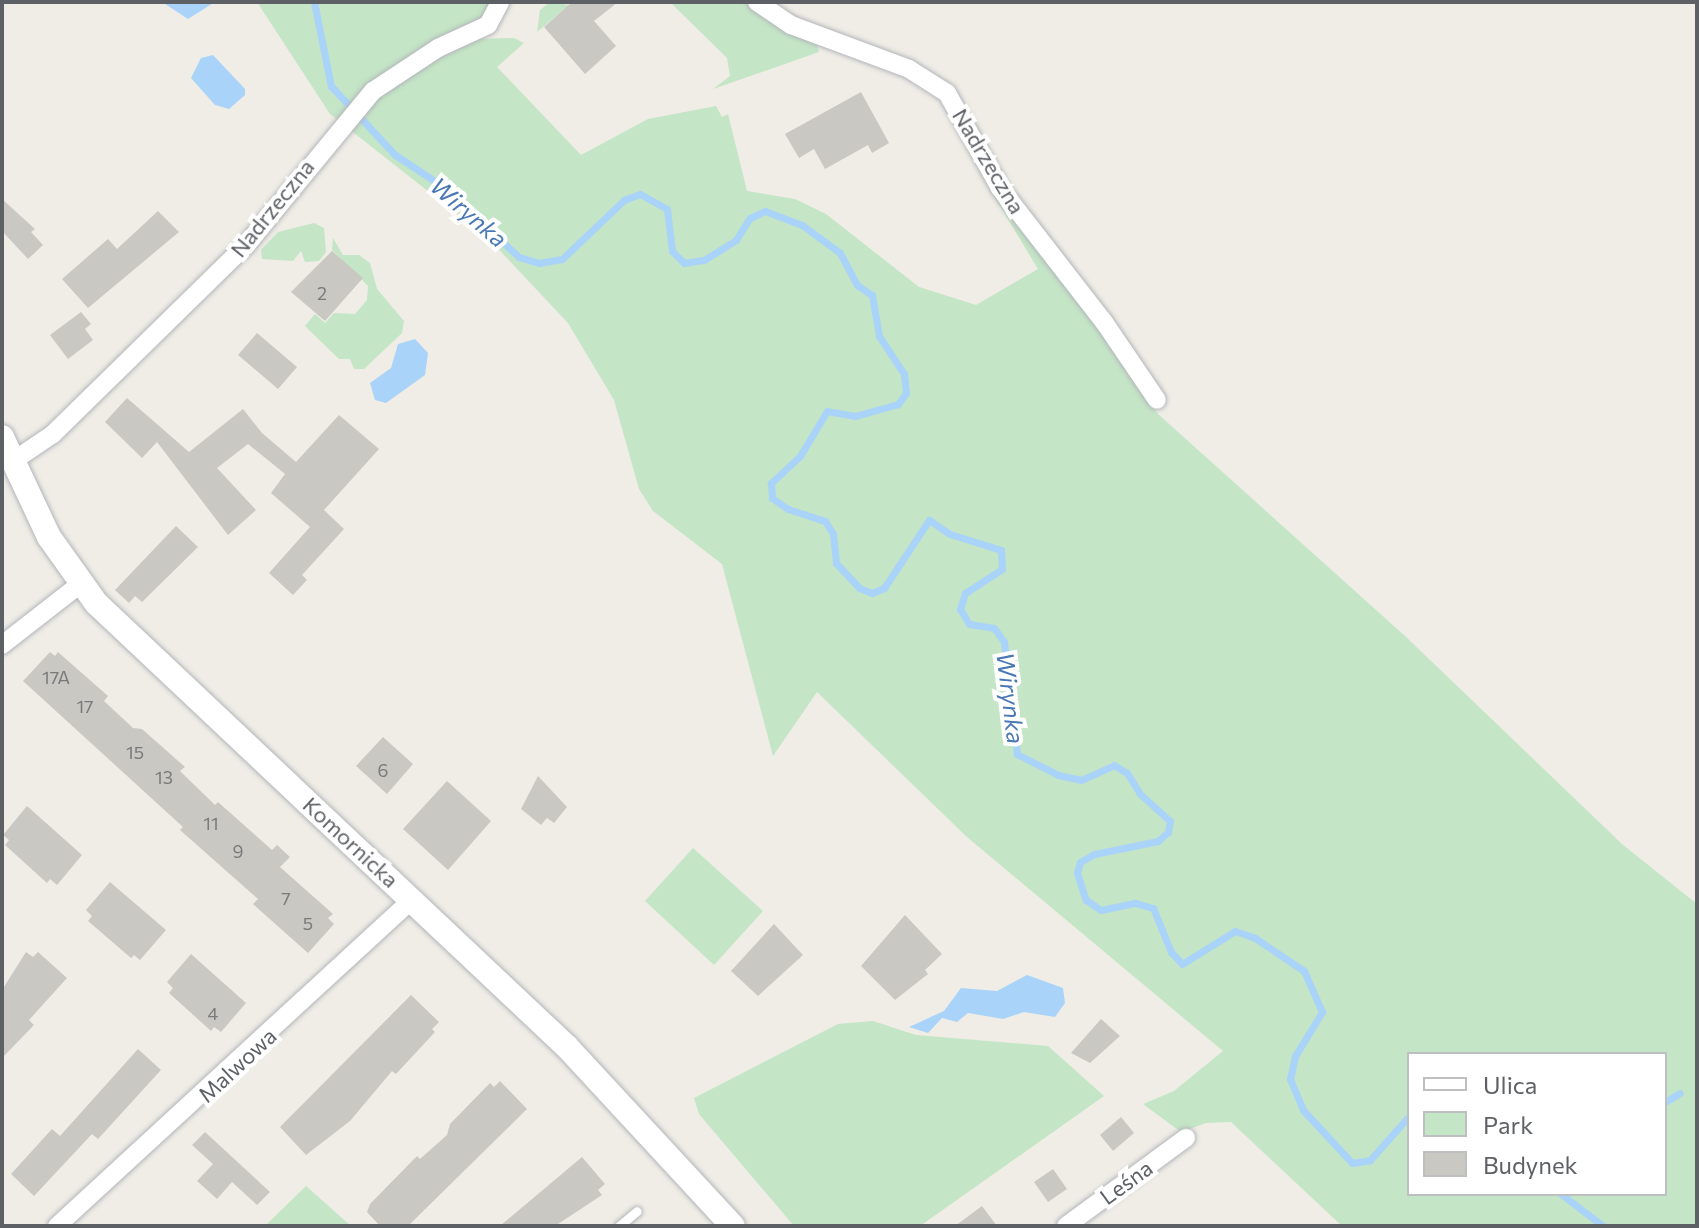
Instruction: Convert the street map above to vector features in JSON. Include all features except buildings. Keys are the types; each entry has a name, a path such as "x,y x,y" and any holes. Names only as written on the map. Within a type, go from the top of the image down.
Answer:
{"street":[{"name":"Nadrzeczna","path":"13,461 53,434 246,245 353,111 419,58 488,25 500,2"},
{"name":"Nadrzeczna","path":"757,2 809,34 909,69 947,93 1000,188 1096,311 1157,400"},
{"name":"Komornicka","path":"2,437 49,537 80,584 613,1092 733,1226"},
{"path":"2,645 80,584"},
{"name":"Malwowa","path":"57,1226 413,899"},
{"name":"Leśna","path":"1066,1226 1186,1138"}],"lane":[{"path":"619,1226 637,1211"}],"green space":[{"path":"257,2 494,2 476,39 514,38 524,43 497,67 581,155 648,119 716,106 722,117 728,114 747,191 795,199 826,214 919,287 976,305 1038,269 990,190 1087,310 1158,414 1405,636 1623,845 1697,904 1697,1226 1342,1226 1231,1122 1206,1123 1181,1132 1143,1104 1174,1091 1223,1051 967,837 817,692 773,756 722,564 653,511 639,489 614,400 568,323 490,240 330,114"},
{"path":"550,2 569,5 537,32 540,10"},
{"path":"670,2 747,2 817,45 819,52 713,89 730,76 727,58"},
{"path":"314,223 324,228 326,252 319,261 305,262 301,251 293,261 262,259 261,250 278,232"},
{"path":"333,238 343,255 359,255 370,263 377,289 404,321 402,333 364,369 354,369 350,359 339,359 305,326 315,314 325,323 334,313 355,314 367,300 368,286 332,250"},
{"path":"693,848 763,911 714,965 645,901"},
{"path":"873,1021 916,1035 1048,1046 1104,1096 920,1226 794,1226 699,1114 694,1098 838,1024"},
{"path":"306,1186 351,1226 265,1226"}],"water":[{"path":"162,2 215,2 188,19"},
{"path":"213,55 245,89 245,95 229,109 215,105 191,78 201,58"},
{"path":"415,339 428,353 425,375 386,403 375,400 370,383 391,368 398,344"},
{"path":"1027,975 1063,988 1065,1003 1055,1017 1024,1012 1003,1019 968,1013 957,1022 942,1018 928,1033 909,1027 944,1011 961,988 997,991"}],"waterway":[{"name":"Wirynka","path":"314,2 331,86 394,154 436,182 519,257 539,263 562,259 624,200 640,194 667,209 672,251 684,263 704,260 736,240 750,218 765,211 802,225 840,253 857,285 872,295 879,336 904,374 906,393 898,404 855,416 827,411 800,456 771,483 772,498 788,509 825,521 833,534 836,563 859,588 872,593 884,588 929,520 950,534 1001,550 1002,569 965,593 960,609 969,624 994,628 1004,642 1017,754 1058,775 1081,780 1114,765 1127,773 1140,794 1170,821 1168,832 1158,841 1094,854 1080,862 1077,873 1086,900 1101,910 1135,903 1153,908 1171,952 1182,964 1235,931 1255,938 1304,971 1322,1012 1295,1056 1290,1079 1303,1110 1352,1163 1370,1160 1407,1118"},
{"path":"1667,1101 1680,1093"},
{"name":"Wirynka","path":"1564,1196 1603,1226"}]}
